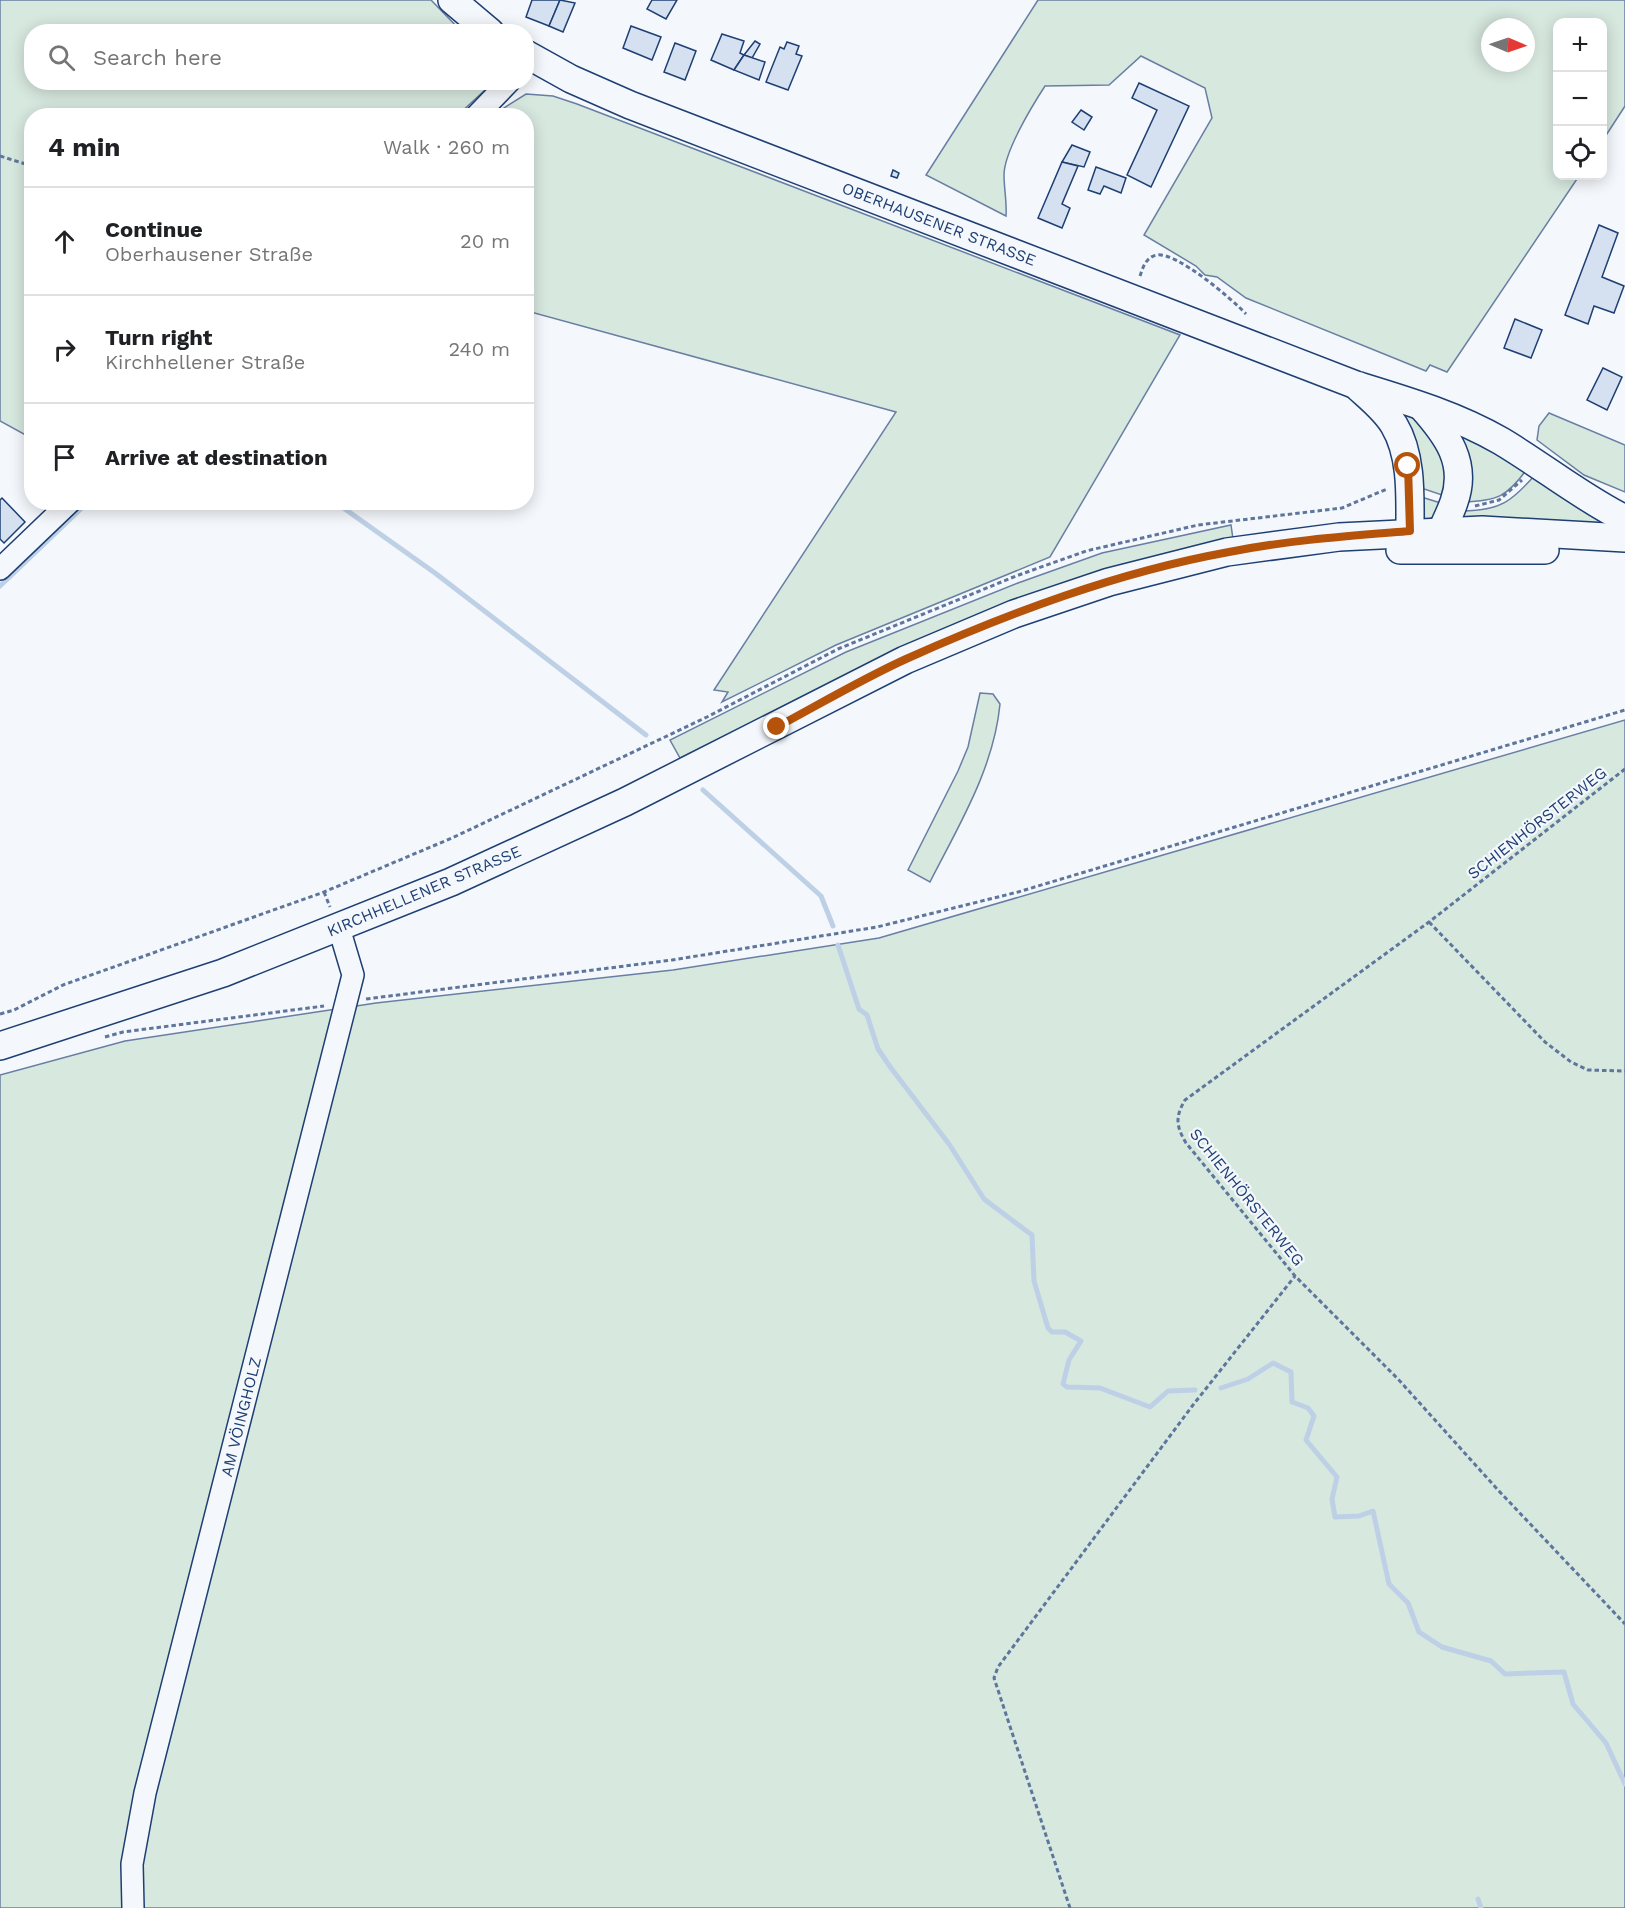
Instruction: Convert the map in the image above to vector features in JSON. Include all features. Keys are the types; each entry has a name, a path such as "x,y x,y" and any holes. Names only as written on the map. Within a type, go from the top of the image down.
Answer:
{"main road":[{"path":"452,0 480,24"},
{"name":"OBERHAUSENER STRASSE","path":"534,62 630,105 1356,385 1420,405 1471,425 1501,441 1570,488 1625,519"},
{"name":"OBERHAUSENER STRASSE","path":"1356,385 1380,407 1393,424 1402,442 1424,540"},
{"path":"1420,405 1441,428 1456,455 1460,477 1454,502 1424,540"},
{"path":"1424,540 1501,530 1625,538"},
{"path":"1424,540 1625,556"},
{"name":"KIRCHHELLENER STRASSE","path":"0,1046 60,1024 223,973 339,928 451,882 777,727 1006,634 1168,580 1230,567 1424,540"},
{"name":"KIRCHHELLENER STRASSE","path":"0,1037 60,1024"}],"street":[{"path":"484,108 501,90"},
{"path":"0,569 62,510"},
{"name":"AM VÖINGHOLZ","path":"133,1908 132,1864 145,1793 353,975 339,928"}],"path":[{"path":"0,156 24,164"},
{"path":"1140,276 1145,263 1152,257 1162,255 1203,277 1229,296 1246,314"},
{"path":"96,1040 123,1032 346,1004 375,997 672,960 877,927 1018,892 1625,710"},
{"name":"SCHIENHÖRSTERWEG","path":"1625,769 1429,922 1185,1100 1177,1113 1177,1129 1186,1143 1295,1276 1398,1378 1498,1490 1625,1624"},
{"path":"1429,922 1545,1041 1571,1062 1588,1070 1625,1071"},
{"path":"1070,1908 994,1678 998,1667 1193,1405 1295,1276"}],"shaded area":[{"path":"0,0 431,0 454,24 24,24 24,90 485,90 466,108 24,108 24,434 0,421"},
{"path":"1038,0 1625,0 1625,106 1607,134 1607,18 1553,18 1553,180 1576,180 1447,372 1430,365 1426,371 1246,298 1217,277 1205,275 1196,266 1144,235 1212,118 1205,88 1141,56 1109,85 1045,86 1020,129 1005,165 1006,216 926,175"},
{"path":"526,94 553,96 577,104 1180,335 1050,557 836,645 722,702 728,692 714,690 896,412 534,313 534,108 504,108"},
{"path":"1406,409 1443,450 1448,497 1418,487 1400,414"},
{"path":"1549,413 1625,445 1625,492 1584,475 1537,440 1539,426"},
{"path":"1450,427 1527,469 1513,486 1500,496 1493,499 1463,502"},
{"path":"1535,475 1615,525 1460,519 1465,511 1488,509 1512,498"},
{"path":"1418,496 1444,504 1436,516 1427,520 1422,517"},
{"path":"1231,525 1233,539 869,663 680,758 670,740 846,652 1018,583 1102,553"},
{"path":"980,693 993,694 1000,704 991,751 974,796 930,882 908,870 968,747"},
{"path":"1625,720 1625,1908 0,1908 0,1075 125,1041 376,1003 673,970 879,938"}],"building":[{"path":"532,0 560,0 549,26 526,17"},
{"path":"560,0 575,3 563,32 549,26"},
{"path":"652,0 677,0 666,19 647,9"},
{"path":"631,26 661,37 652,60 623,48"},
{"path":"722,34 744,41 740,53 744,55 734,70 711,60"},
{"path":"755,41 760,44 752,58 744,55"},
{"path":"787,42 799,46 796,54 802,56 788,90 766,82 780,47 784,49"},
{"path":"675,43 696,51 685,80 664,72"},
{"path":"744,55 765,62 759,80 734,70"},
{"path":"1139,83 1189,106 1151,187 1127,175 1157,110 1132,98"},
{"path":"1081,110 1092,117 1084,130 1072,122"},
{"path":"1072,145 1090,152 1084,167 1062,162"},
{"path":"1062,162 1078,166 1062,204 1070,208 1062,228 1038,218"},
{"path":"1096,167 1126,178 1121,193 1104,186 1100,194 1088,190"},
{"path":"893,170 899,173 897,178 891,176"},
{"path":"1599,225 1618,233 1602,277 1624,286 1614,313 1594,306 1588,324 1565,315"},
{"path":"1515,319 1542,330 1531,358 1504,348"},
{"path":"1603,368 1622,377 1607,410 1587,400"},
{"path":"2,498 25,522 4,543 0,539 0,500"}],"waterway":[{"path":"0,586 80,510"},
{"path":"346,510 435,573 646,735"},
{"path":"703,790 821,896 833,926"},
{"path":"838,945 859,1009 867,1015 878,1049 949,1144 984,1199 1032,1235 1034,1281 1048,1328 1052,1332 1065,1332 1081,1341 1069,1360 1063,1384 1067,1387 1100,1388 1150,1407 1168,1391 1195,1390"},
{"path":"1221,1388 1248,1379 1273,1363 1291,1372 1292,1402 1308,1408 1314,1416 1306,1440 1337,1477 1332,1499 1335,1517 1359,1516 1373,1511 1389,1584 1408,1603 1419,1632 1442,1647 1491,1661 1505,1674 1564,1672 1573,1704 1606,1743 1625,1784"},
{"path":"1478,1899 1481,1908"}],"route":[{"path":"777,727 905,660 1014,614 1109,582 1166,566 1274,544 1410,531 1408,466"}]}
